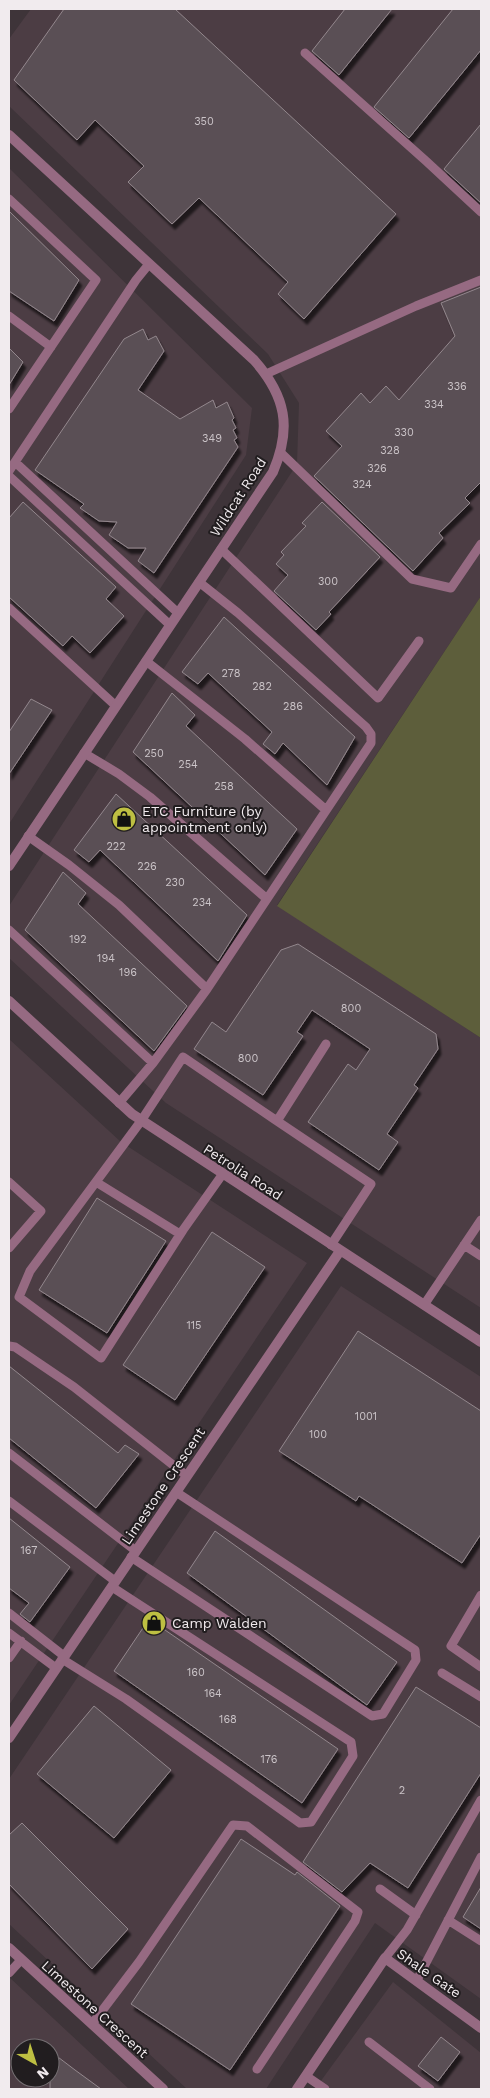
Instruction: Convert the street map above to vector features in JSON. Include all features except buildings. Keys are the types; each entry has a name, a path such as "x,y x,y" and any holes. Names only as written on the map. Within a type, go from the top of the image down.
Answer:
{"street":[{"name":"Wildcat Road","path":"9,135 254,360 266,374 276,391 283,411 285,431 281,453 273,472 9,866"},
{"name":"Petrolia Road","path":"9,1001 119,1104 141,1121 481,1342"},
{"name":"Limestone Crescent","path":"9,1738 340,1251"},
{"name":"Limestone Crescent","path":"9,1948 163,2089"},
{"name":"Shale Gate","path":"384,1958 481,2028"},
{"path":"297,2089 384,1958"}],"lane":[{"path":"304,53 481,212"},
{"path":"9,199 96,280 9,409"},
{"path":"9,471 149,264"},
{"path":"266,374 407,310 481,280"},
{"path":"9,316 51,347"},
{"path":"281,453 412,579 451,588 481,544"},
{"path":"15,462 178,613"},
{"path":"9,476 170,626"},
{"path":"221,549 378,698 419,641"},
{"path":"119,1104 153,1063 207,989 371,743 371,734 366,727 199,582"},
{"path":"9,608 116,706"},
{"path":"146,660 245,739 326,810"},
{"path":"84,754 119,774 150,797 267,899"},
{"path":"28,836 69,865 119,905 207,989"},
{"path":"9,930 153,1063"},
{"path":"278,1121 326,1044"},
{"path":"222,1175 180,1234 101,1358 19,1297 30,1271 141,1121 183,1057 370,1184 331,1245"},
{"path":"9,1182 41,1211 9,1248"},
{"path":"96,1182 180,1234"},
{"path":"424,1305 481,1220"},
{"path":"464,1245 481,1256"},
{"path":"9,1346 15,1347 74,1387 187,1476"},
{"path":"9,1453 134,1554 372,1716 384,1714 416,1660 415,1650 176,1492"},
{"path":"9,1501 113,1584 350,1742 353,1756 311,1822 300,1824 126,1699 63,1657 9,1612"},
{"path":"481,1595 451,1646 481,1667"},
{"path":"9,1633 56,1668"},
{"path":"9,1658 21,1641"},
{"path":"442,1672 481,1696"},
{"path":"384,1958 407,1930 481,1800"},
{"path":"92,2024 140,1962 233,1825 247,1826 358,1912 355,1921 257,2069"},
{"path":"417,1980 481,1857"},
{"path":"380,1889 416,1915"},
{"path":"448,1920 481,1941"},
{"path":"9,1973 21,1960"},
{"path":"369,2042 430,2089"},
{"path":"306,2076 325,2089"}],"shaded area":[{"path":"31,9 481,9 481,596 277,905 481,1038 481,1308 166,1103 9,958 9,906 297,464 299,403 268,354 9,106 9,39"},
{"path":"9,168 252,408 246,455 9,824"},
{"path":"9,1039 121,1142 307,1263 9,1705"},
{"path":"341,1286 481,1377 481,1999 375,1923 266,2089 187,2089 9,1924 9,1779"},
{"path":"9,1977 129,2089 9,2089"},
{"path":"393,1982 481,2053 481,2089 315,2089"}],"green space":[{"path":"481,596 481,1038 277,906"}],"place":[{"name":"ETC Furniture (by appointment only)","path":"124,819"},
{"name":"Camp Walden","path":"154,1623"}]}
